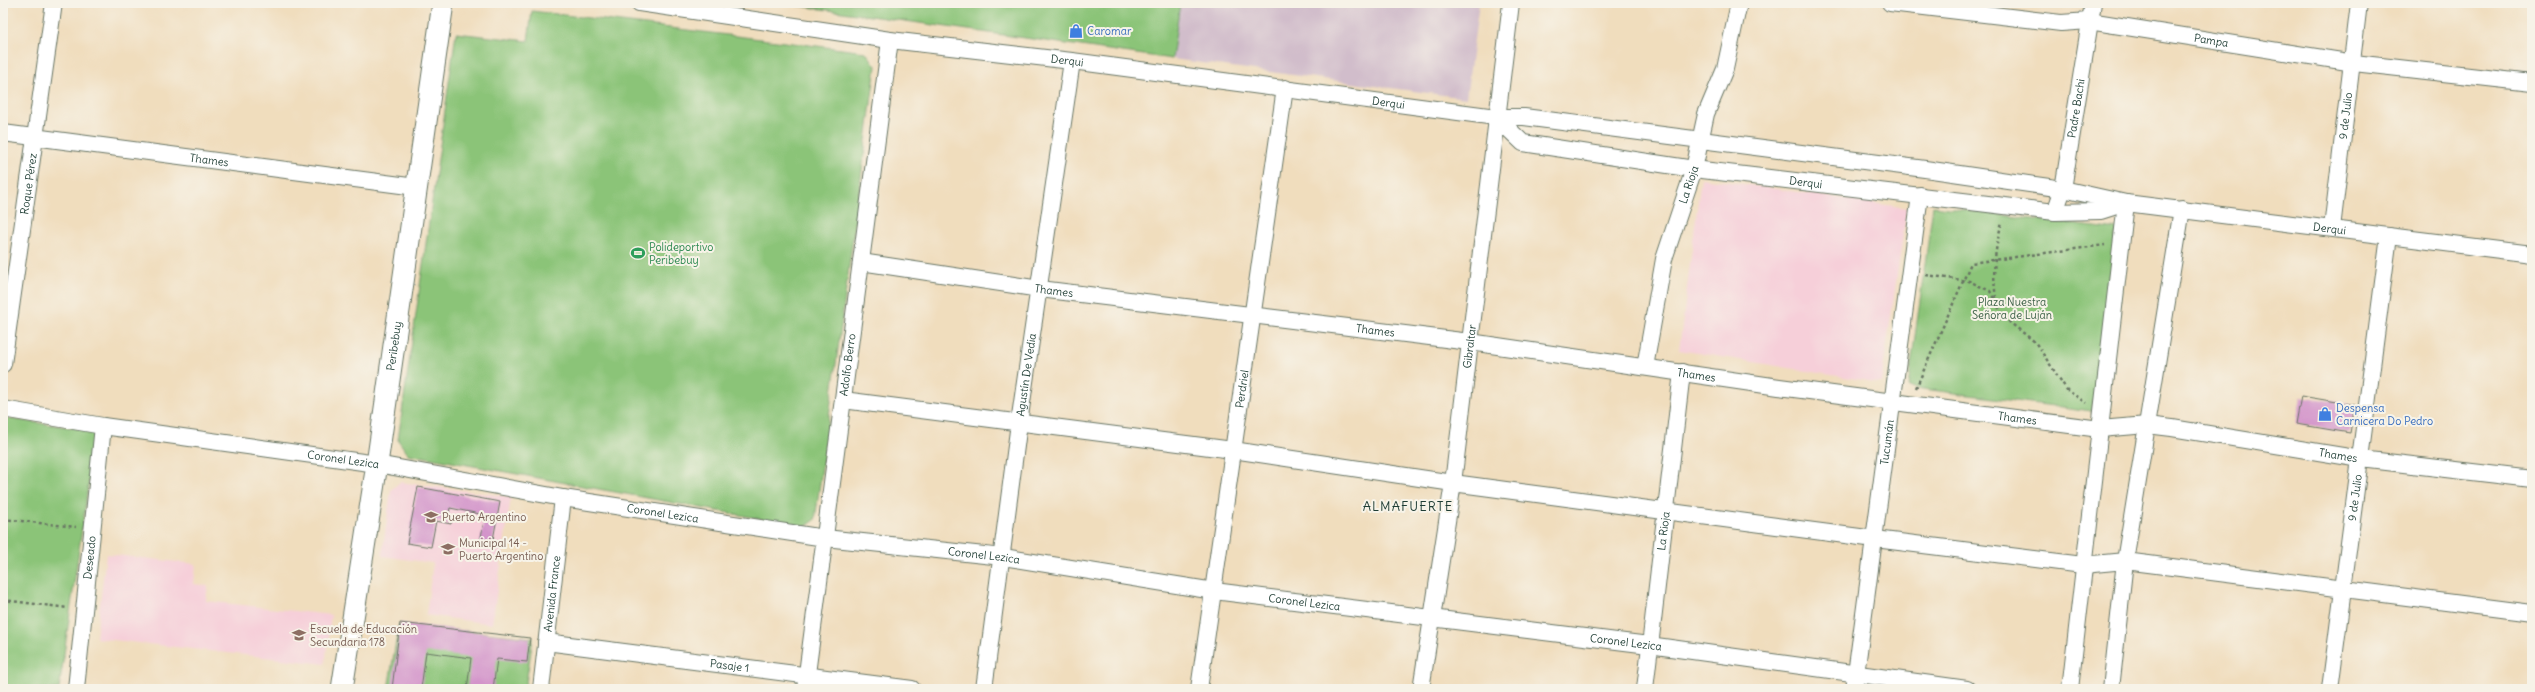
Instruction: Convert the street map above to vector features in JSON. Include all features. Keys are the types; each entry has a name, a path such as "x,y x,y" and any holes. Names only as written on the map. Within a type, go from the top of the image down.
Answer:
{"street":[{"name":"Roque Pérez","path":"3,364 54,3"},
{"name":"Peribebuy","path":"342,689 377,464 443,3"},
{"name":"Derqui","path":"639,3 890,40 1285,88 1496,117 1524,117 1699,141 1925,169 2063,189 2126,203 2532,254"},
{"name":"Gibraltar","path":"1421,689 1453,483 1496,117 1511,3"},
{"name":"La Rioja","path":"1645,367 1664,259 1694,169 1706,114 1725,69 1739,3"},
{"name":"Pampa","path":"1890,3 2061,23 2089,21 2354,63 2532,83"},
{"name":"Padre Bachi","path":"2055,212 2063,189 2092,3"},
{"name":"9 de Julio","path":"2332,228 2354,63 2359,3"},
{"name":"Adolfo Berro","path":"806,682 890,40"},
{"name":"Agustín De Vedia","path":"984,689 1003,557 1019,423 1040,289 1072,61"},
{"name":"Perdriel","path":"1199,689 1285,88"},
{"name":"Derqui","path":"1496,117 1523,143 1694,169 2055,212 2101,211 2126,203"},
{"name":"Thames","path":"3,133 416,187"},
{"name":"Tucumán","path":"1854,689 1920,195"},
{"path":"2070,689 2083,565 2126,203"},
{"path":"2111,689 2125,561 2182,209"},
{"name":"9 de Julio","path":"2330,689 2389,236"},
{"name":"Thames","path":"861,262 1040,289 1470,342 1893,401 2147,425 2361,459 2532,479"},
{"name":"La Rioja","path":"1645,689 1682,372"},
{"path":"843,400 1233,450 1453,483 1875,539 2083,565 2125,561 2343,587 2532,613"},
{"name":"Coronel Lezica","path":"3,409 103,426 377,464 563,498 825,538 1003,557 1214,591 1649,645 1856,672 1968,689"},
{"name":"Deseado","path":"76,689 103,426"},
{"name":"Avenida France","path":"541,689 563,498"},
{"name":"Pasaje 1","path":"546,642 806,682 912,689"}],"path":[{"path":"1996,301 1995,260 2006,205"},
{"path":"1909,403 1971,263 2122,242"},
{"path":"1910,273 1964,281 1990,291 2001,312 2008,321 2035,342 2067,390 2100,421"},
{"path":"3,519 93,529"},
{"path":"3,600 84,610"}],"shaded area":[{"path":"1180,3 1479,3 1466,98 1172,59"},
{"path":"1701,178 1907,208 1881,383 1679,350"},
{"path":"400,482 511,497 492,624 426,615 433,563 382,556 391,490"},
{"path":"106,554 196,564 194,584 208,586 206,601 331,615 325,664 96,638"}],"green space":[{"name":"Caromar","path":"779,3 1180,3 1172,59"},
{"name":"Polideportivo Peribebuy","path":"532,11 866,52 876,66 815,520 805,527 408,454 398,440 456,33 528,41"},
{"name":"Plaza Nuestra Señora de Luján","path":"1933,206 2117,230 2092,411 1908,387"},
{"path":"3,418 96,431 59,689 3,688"},
{"path":"399,624 533,638 525,689 388,689"}],"building":[{"name":"Despensa Carnicera Do Pedro","path":"2301,396 2355,405 2350,433 2296,424"},
{"name":"Puerto Argentino","path":"418,487 500,502 492,545 480,543 485,515 450,508 448,516 452,517 451,524 436,521 431,547 407,543"},
{"path":"400,623 530,638 527,662 497,659 493,689 467,689 471,658 426,652 421,689 392,689"}],"place":[{"name":"Caromar","path":"1076,31"},
{"name":"Polideportivo Peribebuy","path":"638,253"},
{"name":"Despensa Carnicera Do Pedro","path":"2325,414"},
{"name":"Puerto Argentino","path":"431,517"},
{"name":"Municipal 14 - Puerto Argentino","path":"448,549"},
{"name":"Escuela de Educación Secundaria 178","path":"299,635"}],"district":[{"name":"ALMAFUERTE","path":"1408,506"}]}
